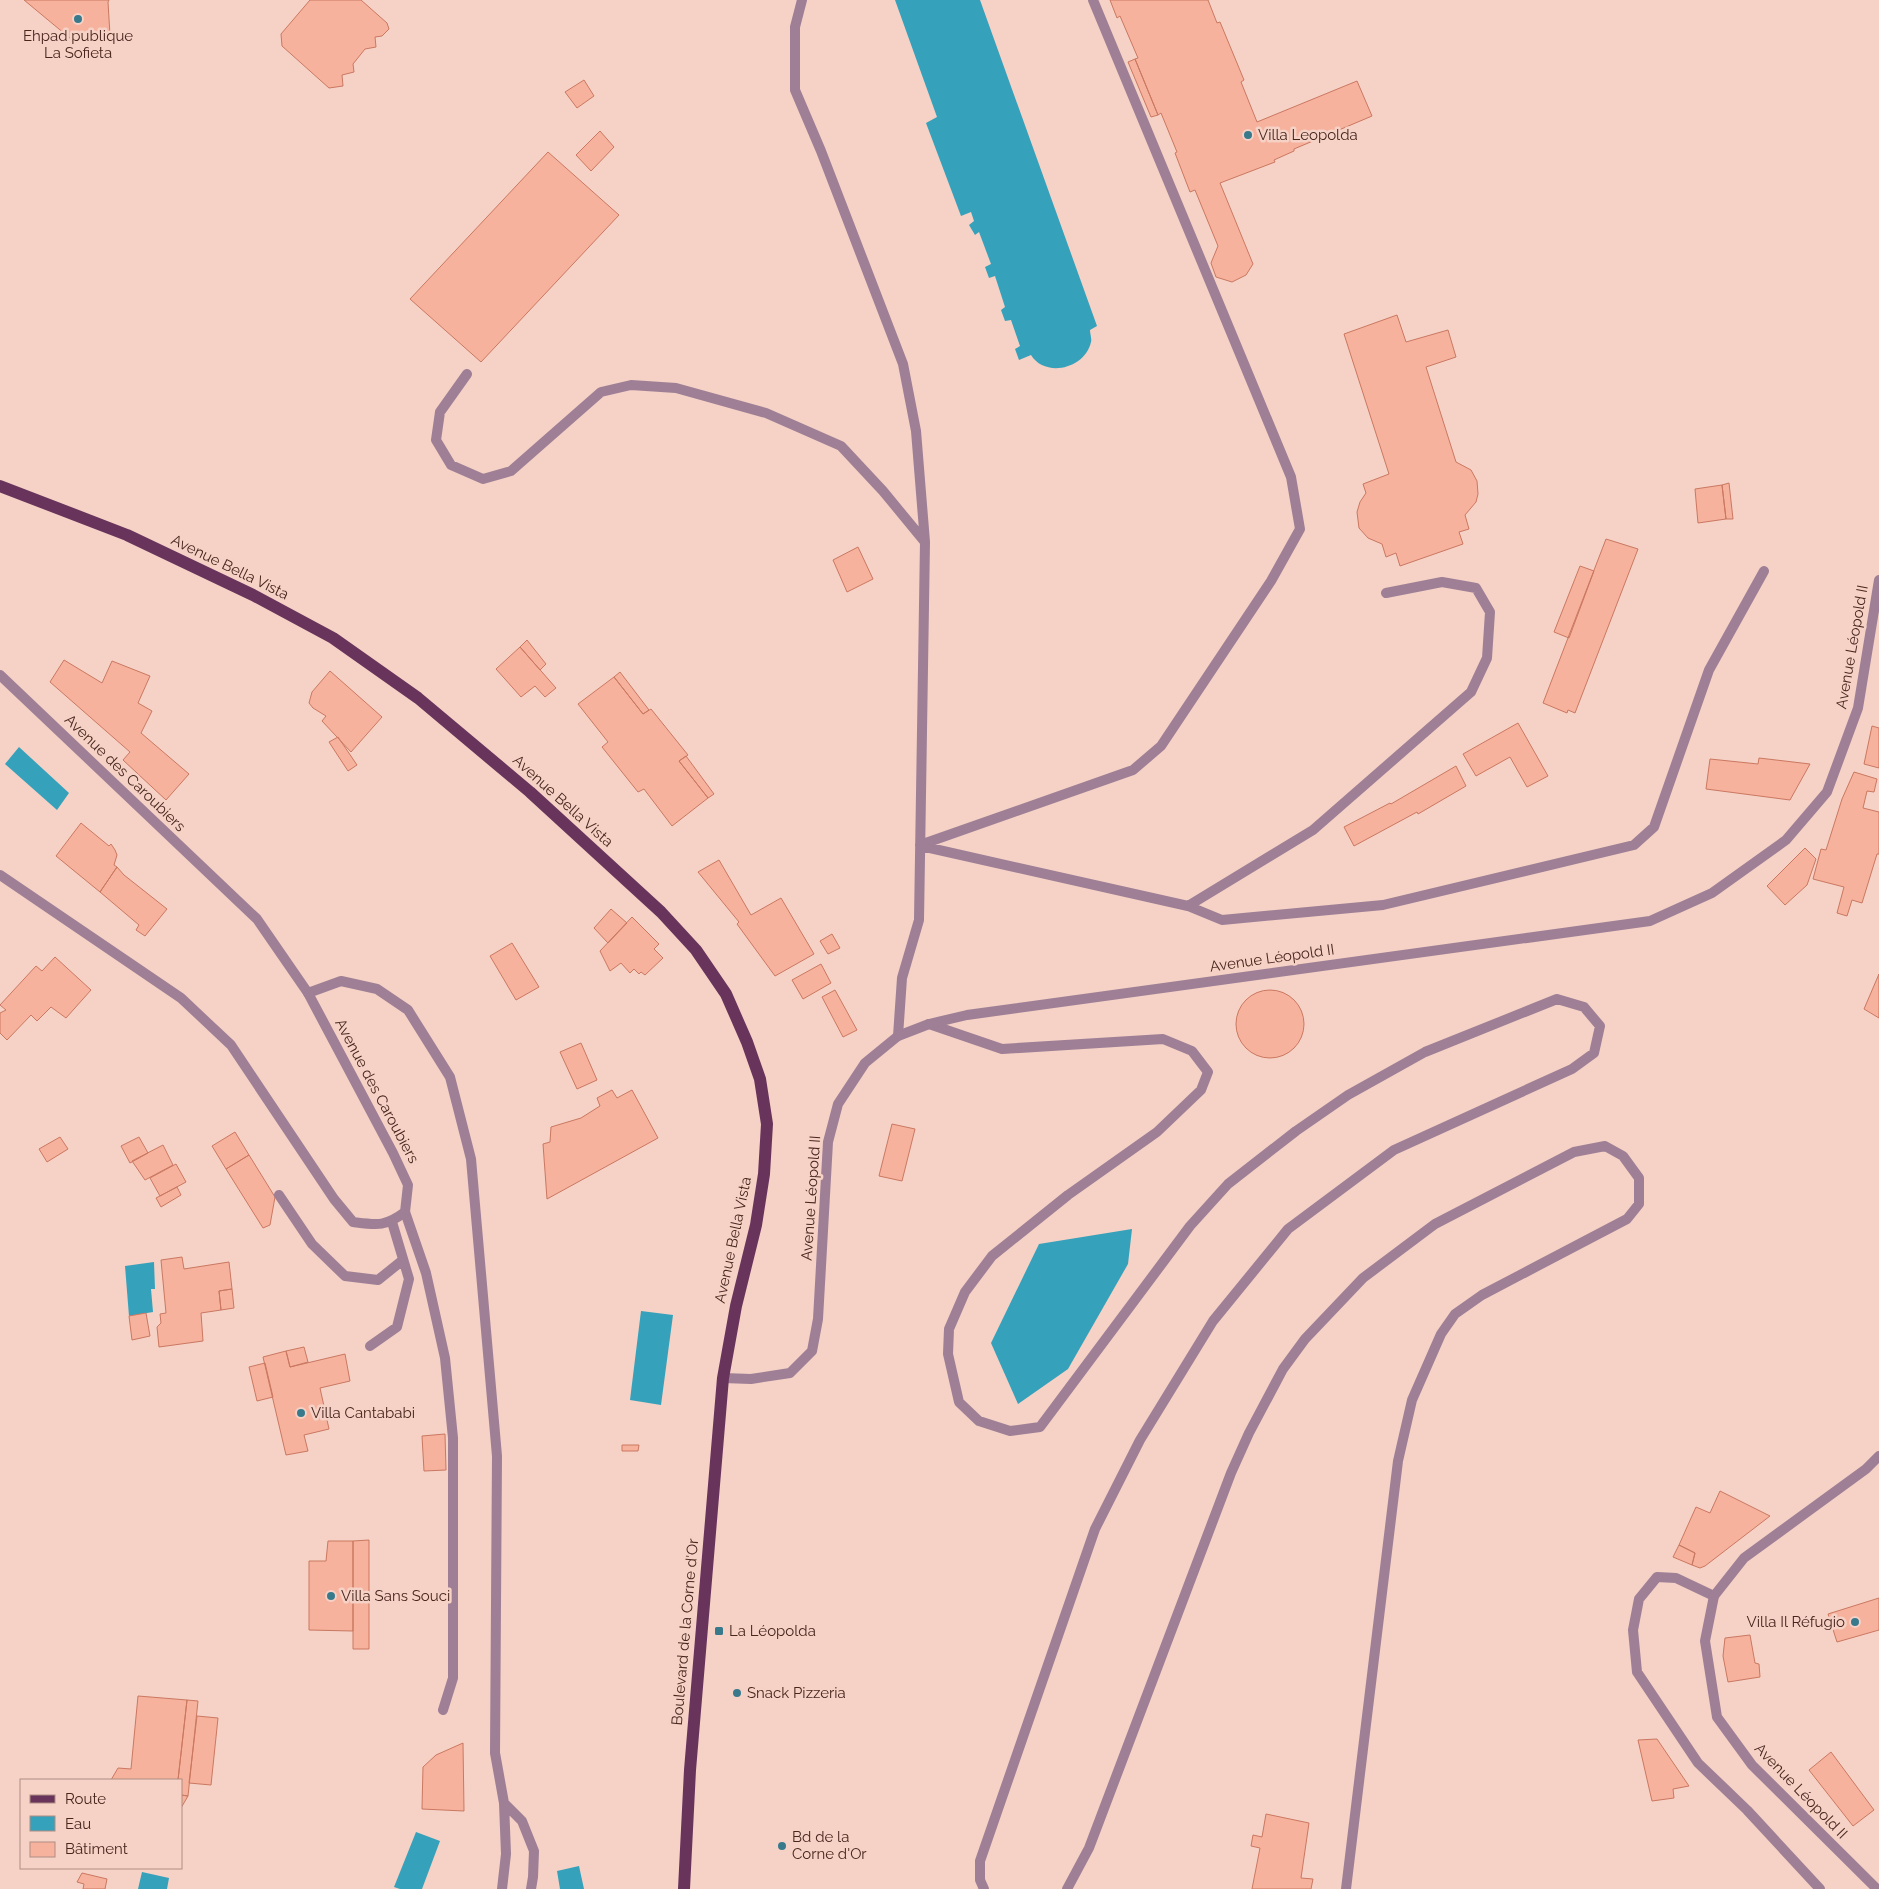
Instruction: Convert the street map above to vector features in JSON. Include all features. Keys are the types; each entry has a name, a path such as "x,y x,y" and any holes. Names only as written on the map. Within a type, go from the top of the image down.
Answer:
{"main road":[{"name":"Avenue Bella Vista","path":"0,486 127,535 254,595 333,638 418,698 530,792 661,912 696,950 726,994 747,1042 760,1080 767,1124 764,1174 756,1225 736,1306 723,1378"},
{"name":"Boulevard de la Corne d'Or","path":"684,1889 694,1730 723,1378"}],"street":[{"path":"802,0 795,26 795,90 821,150 903,364 916,431 925,542 919,920 902,978 898,1036"},
{"path":"920,845 1133,770 1161,746 1272,581 1300,530 1291,477 1093,0"},
{"path":"467,374 440,412 436,440 450,465 483,479 511,471 601,392 630,385 676,388 766,413 841,446 883,491 925,542"},
{"path":"920,845 1188,906 1222,920 1383,905 1634,845 1654,828 1709,670 1764,571"},
{"name":"Avenue Léopold II","path":"723,1378 751,1379 790,1373 812,1351 818,1319 828,1142 838,1104 865,1063 898,1036 929,1024 967,1015 1650,921 1712,893 1786,840 1827,792 1858,708 1879,580"},
{"path":"1188,906 1313,830 1471,692 1487,658 1490,612 1476,588 1442,582 1386,593"},
{"name":"Avenue des Caroubiers","path":"0,675 257,918 308,993 408,1185 405,1212"},
{"path":"0,875 181,998 231,1044 323,1184 353,1222 380,1226 392,1222 405,1212 426,1273 445,1358 453,1438 453,1678 443,1710"},
{"path":"308,993 340,981 376,989 408,1010 450,1077 472,1159 497,1456 495,1753 504,1803 506,1854 502,1889"},
{"path":"929,1024 1002,1050 1163,1039 1192,1051 1208,1072 1200,1090 1157,1132 1068,1196 992,1256 966,1292 949,1329 948,1354 959,1402 978,1421 1010,1431 1040,1427 1190,1226 1228,1184 1296,1131 1348,1095 1425,1052 1557,999 1584,1007 1600,1026 1594,1054 1572,1069 1394,1150 1288,1228 1213,1321 1140,1440 1096,1529 980,1861 980,1880 984,1889"},
{"path":"1067,1889 1089,1848 1231,1474 1283,1368 1299,1346 1363,1278 1435,1224 1574,1152 1605,1146 1623,1156 1639,1178 1639,1204 1627,1218 1482,1295 1455,1314 1441,1334 1412,1400 1398,1462 1346,1889"},
{"path":"278,1195 312,1244 345,1276 378,1280 403,1260"},
{"path":"370,1346 398,1327 409,1280 392,1222"},
{"name":"Avenue Léopold II","path":"1877,1889 1752,1765 1717,1717 1705,1641 1714,1596 1744,1558 1866,1469 1879,1456"},
{"path":"1714,1596 1676,1578 1657,1577 1640,1599 1633,1630 1637,1672 1698,1763 1747,1810 1820,1889"},
{"path":"504,1803 522,1821 534,1851 531,1889"}],"water":[{"path":"895,0 980,0 1097,326 1090,330 1091,341 1087,351 1081,359 1073,364 1055,368 1045,366 1037,362 1031,355 1019,360 1015,349 1020,346 1011,320 1005,321 1001,310 1005,307 995,276 989,278 985,267 991,264 979,232 975,235 969,225 974,221 971,212 961,216 926,123 937,117"},
{"path":"19,747 69,793 57,810 5,764"},
{"path":"1132,1229 1128,1264 1068,1369 1018,1404 991,1343 1039,1244"},
{"path":"154,1262 155,1289 151,1289 153,1312 129,1316 125,1266"},
{"path":"641,1311 673,1315 661,1405 630,1400"},
{"path":"416,1832 440,1841 422,1889 400,1889 394,1887"},
{"path":"579,1866 584,1889 560,1889 557,1871"},
{"path":"142,1872 169,1878 167,1889 138,1889"}],"building":[{"name":"Ehpad publique La Sofieta","path":"24,0 109,0 110,35 71,39"},
{"path":"310,0 361,0 387,23 389,29 382,36 375,37 376,47 365,49 353,64 354,72 342,75 343,86 329,88 282,46 281,34"},
{"name":"Villa Leopolda","path":"1110,0 1208,0 1217,23 1220,22 1244,80 1241,82 1257,122 1357,81 1372,116 1294,149 1294,151 1274,160 1275,162 1220,183 1253,264 1246,275 1232,282 1216,277 1211,263 1218,246 1195,190 1190,192 1175,153 1177,152 1161,113 1158,115 1135,59 1138,58 1120,16 1117,18"},
{"path":"1135,59 1158,115 1151,117 1128,62"},
{"path":"584,80 594,96 577,108 565,92"},
{"path":"600,131 614,147 591,171 576,155"},
{"path":"548,152 619,215 481,362 410,299"},
{"path":"1397,315 1406,342 1448,330 1456,357 1426,367 1456,462 1471,470 1477,481 1478,494 1476,502 1465,515 1469,529 1459,532 1463,544 1400,566 1396,553 1386,557 1382,544 1368,538 1359,528 1357,512 1360,502 1366,493 1363,484 1389,474 1344,334"},
{"path":"1729,483 1733,519 1726,519 1722,485"},
{"path":"1722,485 1726,519 1698,523 1695,489"},
{"path":"1606,539 1638,549 1575,713 1568,710 1567,713 1543,703"},
{"path":"858,547 873,579 847,592 833,560"},
{"path":"1580,566 1594,571 1569,638 1554,632"},
{"path":"527,640 546,664 540,670 520,647"},
{"path":"520,647 556,688 545,697 535,686 521,697 496,669"},
{"path":"64,660 102,683 112,661 150,676 138,703 152,711 141,733 189,774 166,800 123,760 130,752 50,682"},
{"path":"330,671 382,717 351,752 322,721 326,716 313,708 309,703 312,692"},
{"path":"620,672 649,710 643,714 614,677"},
{"path":"614,677 643,714 651,709 688,755 679,761 708,798 672,826 644,789 638,792 602,747 608,742 578,704"},
{"path":"1518,723 1548,776 1527,787 1510,757 1476,776 1463,754"},
{"path":"1872,726 1879,728 1879,768 1864,764"},
{"path":"338,737 357,765 348,771 329,742"},
{"path":"686,756 714,794 708,798 679,761"},
{"path":"1759,758 1810,764 1790,800 1706,789 1710,759 1758,764"},
{"path":"1456,766 1466,786 1418,814 1417,812 1354,846 1344,827 1391,804"},
{"path":"1854,772 1877,779 1874,792 1867,791 1863,808 1879,812 1879,854 1877,854 1862,903 1852,900 1847,916 1837,913 1844,887 1813,879 1821,849 1826,850 1842,799"},
{"path":"81,823 109,846 111,844 117,855 114,865 117,867 100,892 56,856"},
{"path":"1805,848 1816,859 1807,885 1785,905 1767,886"},
{"path":"719,860 751,915 781,898 814,954 775,976 737,924 739,922 698,872"},
{"path":"117,867 124,875 167,909 145,936 136,930 139,925 100,892"},
{"path":"611,909 627,923 608,943 594,928"},
{"path":"632,917 659,944 654,949 663,958 645,975 641,972 639,974 634,969 630,973 621,963 610,971 600,951"},
{"path":"832,934 840,948 828,954 820,941"},
{"path":"512,943 539,987 516,1000 490,956"},
{"path":"55,957 91,990 66,1018 51,1007 37,1021 31,1015 7,1040 0,1033 0,1013 6,1010 0,1005 36,966 42,971"},
{"path":"821,964 831,983 803,999 792,980"},
{"path":"1879,974 1879,1018 1864,1009"},
{"path":"835,990 857,1030 843,1037 822,997"},
{"path":"1270,990 1283,993 1294,1000 1301,1011 1304,1024 1301,1037 1294,1048 1283,1055 1270,1058 1257,1055 1246,1048 1239,1037 1236,1024 1239,1011 1246,1000 1257,993"},
{"path":"581,1043 597,1080 577,1089 560,1052"},
{"path":"612,1090 617,1098 632,1090 658,1138 547,1199 543,1144 550,1142 551,1127 581,1118 600,1106 597,1098"},
{"path":"892,1124 915,1129 902,1181 879,1176"},
{"path":"235,1132 249,1155 226,1169 212,1146"},
{"path":"60,1137 68,1149 47,1162 39,1149"},
{"path":"139,1137 148,1153 130,1163 121,1146"},
{"path":"163,1145 173,1165 145,1180 132,1161"},
{"path":"249,1155 275,1197 270,1225 263,1228 226,1169"},
{"path":"176,1164 186,1182 160,1196 150,1178"},
{"path":"177,1187 181,1195 161,1207 156,1198"},
{"path":"182,1257 184,1269 229,1262 232,1289 219,1291 221,1310 201,1313 203,1341 159,1347 157,1327 161,1323 160,1314 166,1313 161,1260"},
{"path":"232,1289 234,1308 221,1310 219,1291"},
{"path":"146,1313 150,1336 132,1340 129,1316"},
{"path":"304,1347 308,1362 290,1367 286,1351"},
{"name":"Villa Cantababi","path":"286,1351 290,1367 345,1354 350,1381 320,1388 329,1429 304,1435 308,1451 286,1455 263,1357"},
{"path":"265,1363 273,1397 257,1401 249,1367"},
{"path":"445,1434 446,1470 424,1471 422,1436"},
{"path":"622,1445 639,1445 638,1451 622,1451"},
{"path":"1720,1491 1770,1516 1700,1568 1692,1565 1695,1553 1679,1545 1696,1507 1710,1513"},
{"path":"369,1540 369,1649 353,1649 353,1541"},
{"name":"Villa Sans Souci","path":"328,1541 353,1541 353,1631 309,1630 309,1561 326,1561"},
{"path":"1679,1545 1695,1553 1692,1565 1673,1557"},
{"name":"Villa Il Réfugio","path":"1879,1598 1879,1630 1837,1642 1828,1614"},
{"path":"1750,1635 1755,1663 1759,1664 1760,1677 1728,1682 1723,1656 1725,1638"},
{"path":"138,1696 187,1700 178,1779 112,1779 118,1768 131,1769"},
{"path":"187,1700 198,1701 188,1796 182,1795 182,1779 178,1779"},
{"path":"197,1716 218,1718 211,1785 189,1783"},
{"path":"1657,1739 1689,1786 1673,1789 1674,1798 1652,1801 1638,1740"},
{"path":"463,1743 464,1811 422,1809 423,1767 436,1755"},
{"path":"1831,1752 1874,1810 1853,1826 1809,1770"},
{"path":"182,1795 188,1796 182,1806"},
{"path":"1266,1814 1309,1823 1301,1878 1313,1879 1311,1889 1252,1889 1260,1848 1251,1846 1253,1835 1262,1837"},
{"path":"82,1873 107,1879 105,1889 83,1889 84,1884 77,1882"}],"place":[{"name":"Ehpad publique La Sofieta","path":"78,19"},
{"name":"Villa Leopolda","path":"1248,135"},
{"name":"Villa Cantababi","path":"301,1413"},
{"name":"Villa Sans Souci","path":"331,1596"},
{"name":"Villa Il Réfugio","path":"1855,1622"},
{"name":"La Léopolda","path":"719,1631"},
{"name":"Snack Pizzeria","path":"737,1693"},
{"name":"Bd de la Corne d'Or","path":"782,1846"}]}
